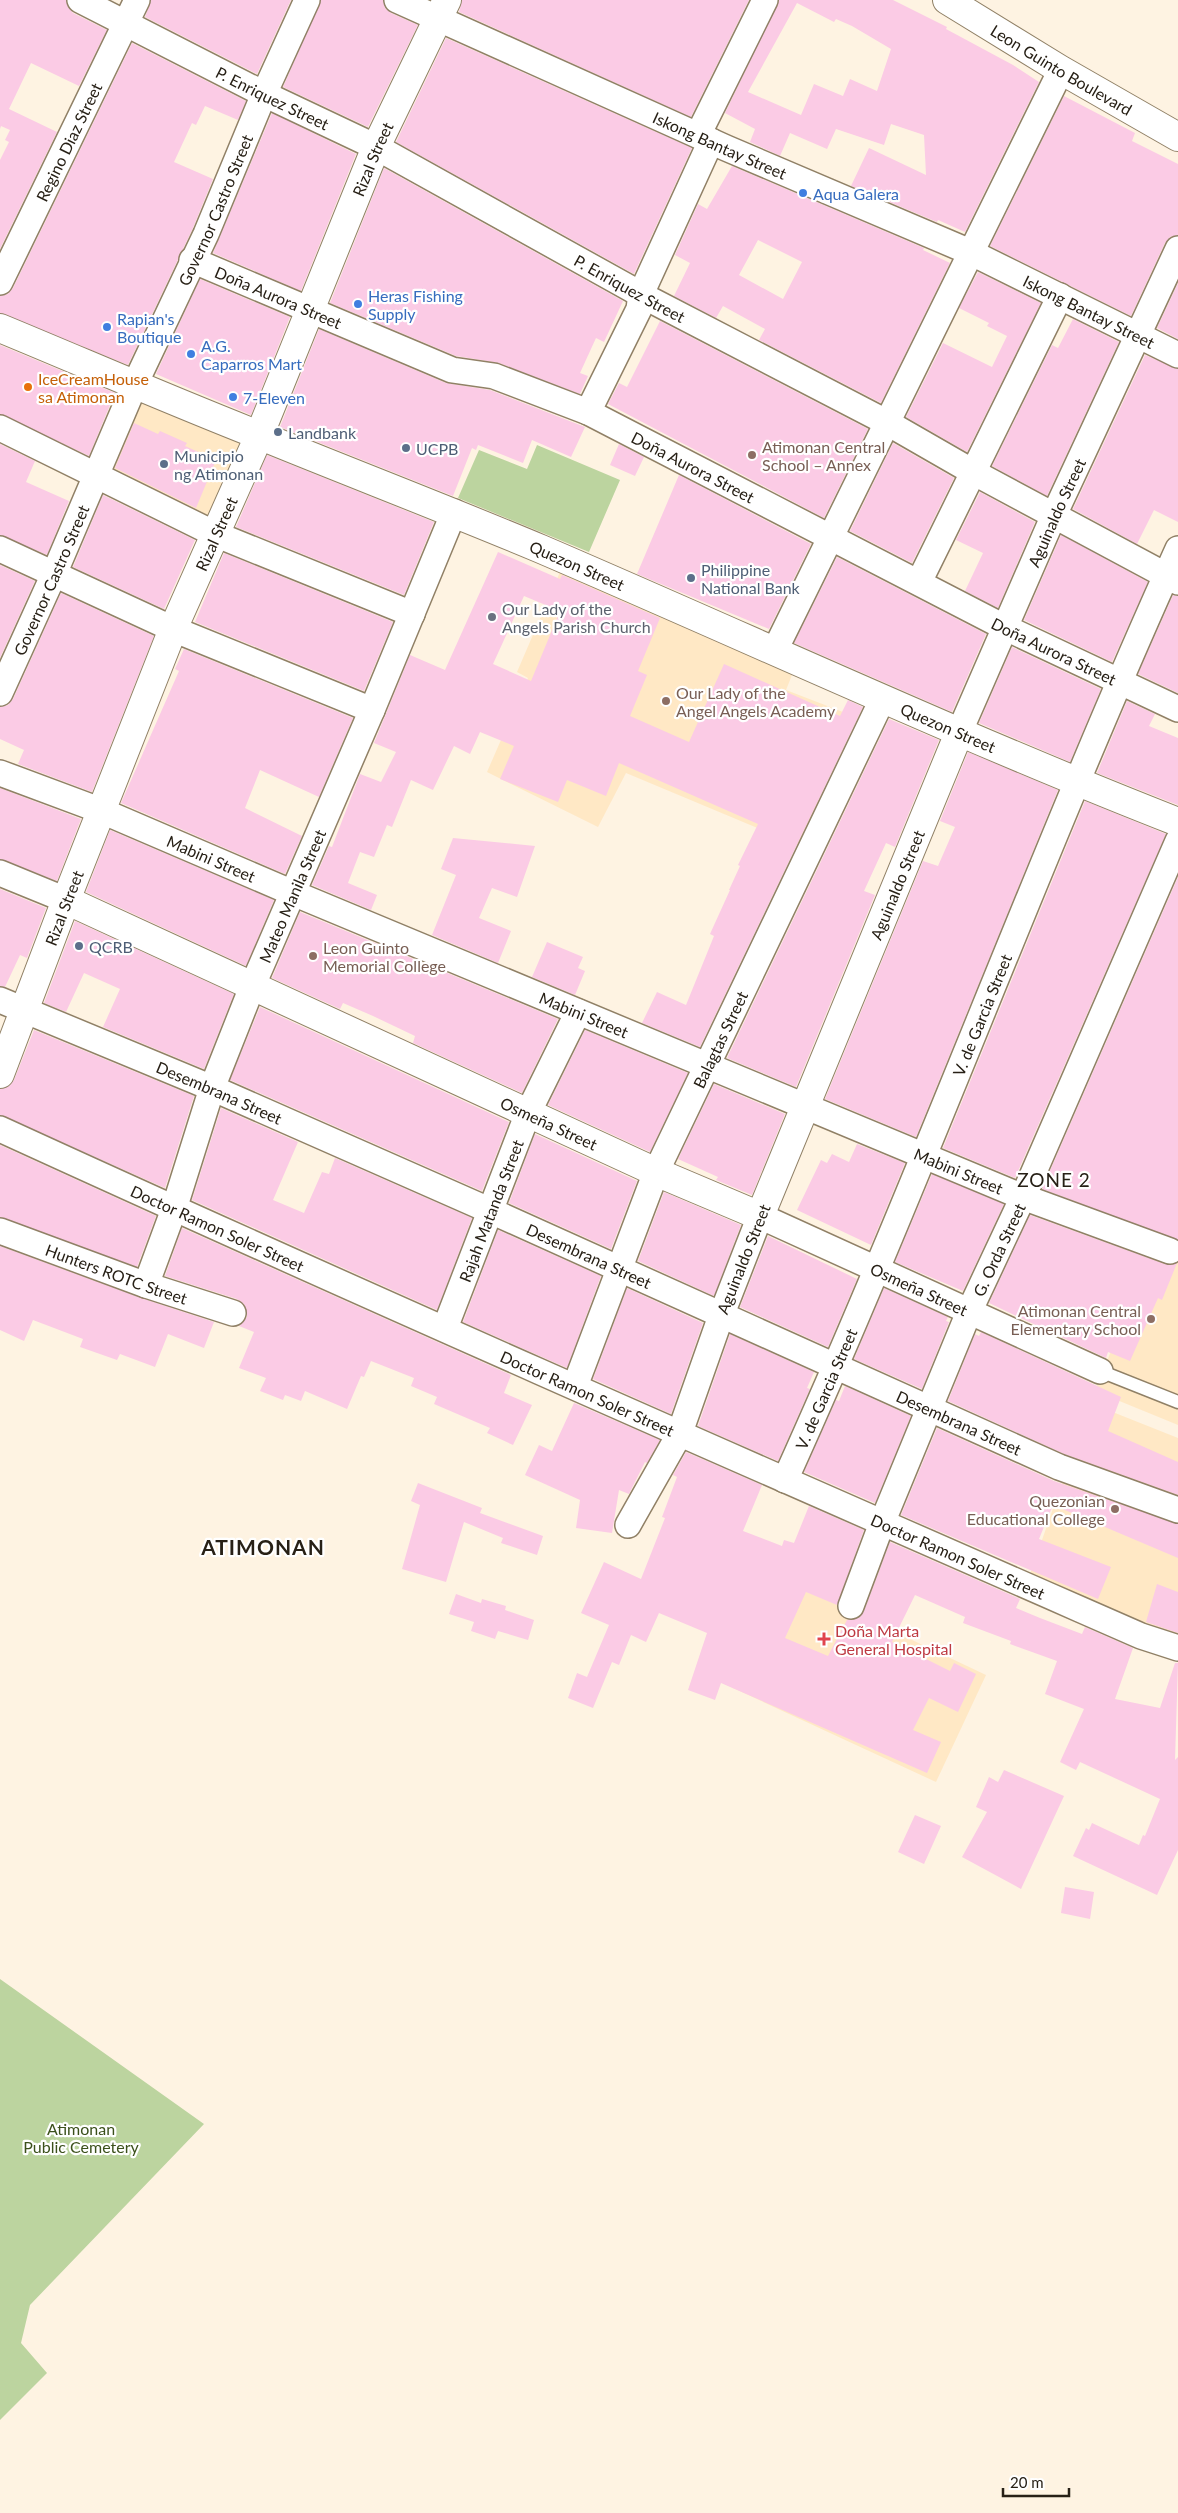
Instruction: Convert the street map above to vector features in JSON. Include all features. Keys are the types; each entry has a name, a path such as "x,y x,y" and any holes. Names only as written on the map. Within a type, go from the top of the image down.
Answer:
{"street":[{"name":"P. Enriquez Street","path":"80,0 264,94 376,148 644,301 886,422 973,472 1172,579"},
{"name":"Regino Diaz Street","path":"0,282 137,0"},
{"name":"Governor Castro Street","path":"0,693 54,574 135,384 192,260 206,234 264,94 307,0"},
{"name":"Iskong Bantay Street","path":"398,0 442,9 712,142 970,252 1139,334 1178,355"},
{"path":"588,412 644,301 712,142 765,0"},
{"name":"Leon Guinto Boulevard","path":"947,0 1062,70 1178,137"},
{"name":"Rizal Street","path":"0,1074 12,1005 66,900 173,629 258,436 376,148 442,9"},
{"path":"775,650 970,252 1062,70"},
{"name":"Aguinaldo Street","path":"628,1525 679,1435 721,1316 760,1216 959,733 1054,515 1178,249"},
{"name":"Doña Aurora Street","path":"192,260 452,370 494,376 588,412 1004,627 1178,709"},
{"path":"919,582 1060,296"},
{"name":"Quezon Street","path":"0,328 258,436 454,512 775,650 882,700 959,733 1078,783 1178,822"},
{"path":"0,428 215,534 412,614"},
{"name":"Mateo Manila Street","path":"146,1285 174,1209 212,1088 252,987 372,710 454,512"},
{"path":"0,548 173,629 372,710"},
{"name":"V. de Garcia Street","path":"785,1480 836,1368 876,1267 1121,682 1172,579 1178,549"},
{"name":"Balagtas Street","path":"575,1386 656,1172 882,700"},
{"name":"Mabini Street","path":"0,773 102,811 293,893 1023,1197 1170,1251"},
{"name":"G. Orda Street","path":"851,1606 882,1523 969,1312 1023,1197 1178,841"},
{"name":"Osmeña Street","path":"0,872 66,900 656,1172 876,1267 969,1312 1100,1371"},
{"name":"Desembrana Street","path":"12,1005 212,1088 491,1211 1059,1468 1178,1510"},
{"name":"Rajah Matanda Street","path":"445,1328 528,1113 578,1012"},
{"name":"Doctor Ramon Soler Street","path":"0,1129 174,1209 575,1386 679,1435 1141,1636 1178,1648"},
{"name":"Hunters ROTC Street","path":"0,1231 146,1285 233,1313"}],"lane":[{"path":"1100,1371 1178,1402"}],"shaded area":[{"path":"140,394 245,441 209,519 105,472"},
{"name":"Our Lady of the Angel Angels Academy","path":"563,565 796,665 786,690 843,712 809,792 826,807 808,849 626,773 598,827 487,772 528,678 517,672"},
{"name":"Atimonan Central Elementary School","path":"1178,1184 1178,1425 1095,1391"},
{"name":"Quezonian Educational College","path":"1090,1403 1178,1438 1178,1638 1028,1580"},
{"name":"Doña Marta General Hospital","path":"775,1556 834,1603 986,1675 936,1782 718,1681"}],"green space":[{"path":"537,445 620,480 589,552 458,498 479,450 527,469"},
{"name":"Atimonan Public Cemetery","path":"0,1979 204,2124 30,2305 21,2343 47,2373 0,2420"}],"building":[{"path":"0,0 66,0 68,7 73,13 107,30 79,86 31,63 9,109 57,132 0,249 0,160 9,142 5,140 10,130 1,126 0,129"},
{"path":"151,0 291,0 257,74 145,17"},
{"path":"321,0 383,0 385,8 391,13 418,25 368,127 283,87"},
{"path":"462,0 749,0 691,117 459,12"},
{"path":"779,0 893,0 947,27 946,29 1013,65 1039,82 965,232 851,186 869,148 926,175 924,135 891,124 884,145 836,129 827,149 790,133 780,156 750,142 755,129 725,113","holes":["797,3 834,22 836,19 852,26 891,49 877,91 850,79 843,96 814,84 801,115 748,92"]},
{"path":"446,38 692,148 634,274 396,142"},
{"path":"132,43 246,101 238,120 205,106 196,125 192,123 174,162 213,179 193,228 128,365 0,313 0,296 8,294 13,288"},
{"path":"1064,96 1135,133 1132,141 1178,164 1178,235 1170,237 1165,243 1131,316 990,246"},
{"path":"272,113 356,154 301,291 213,253"},
{"path":"732,166 924,248 923,250 950,263 881,403 759,340 765,329 723,306 716,318 674,296 690,263 675,255 698,204 707,209","holes":["758,240 802,262 783,299 739,275"]},
{"path":"384,168 623,301 604,342 596,338 580,373 588,376 580,394 499,363 456,356 330,303"},
{"path":"978,272 1041,303 967,452 906,417 943,343 992,367 1007,336 987,326 989,323 959,308"},
{"path":"200,279 290,317 251,415 156,374"},
{"path":"1178,283 1178,339 1157,328"},
{"path":"1073,319 1119,342 1047,496 992,466 1052,345 1058,348"},
{"path":"660,321 868,429 824,518 608,404 619,383 627,387"},
{"path":"319,329 446,383 490,390 585,427 571,457 532,440 523,463 478,445 476,450 472,448 453,496 280,427"},
{"path":"0,345 115,393 89,456 0,414"},
{"path":"1145,355 1178,369 1178,522 1154,510 1137,544 1073,509"},
{"name":"Municipio ng Atimonan","path":"134,423 158,434 160,431 187,443 185,446 216,460 196,508 115,468"},
{"path":"893,443 954,478 912,563 850,531"},
{"path":"0,444 35,461 26,482 69,501 47,555 0,535"},
{"path":"619,444 644,457 635,476 610,465"},
{"path":"267,455 434,522 404,595 236,527"},
{"path":"679,475 811,544 769,629 637,574"},
{"path":"980,492 1035,522 998,608 965,591 983,553 956,540"},
{"path":"103,495 195,540 164,609 73,567"},
{"path":"1061,535 1148,582 1112,662 1024,620"},
{"path":"498,552 560,579 562,575 660,618 638,671 647,675 630,716 689,742 724,664 840,716 848,700 863,707 700,1047 642,1023 657,992 686,1005 714,936 710,934 740,866 738,865 758,824 619,763 606,796 567,780 558,802 500,779 514,746 480,732 470,754 454,746 433,790 411,780 392,827 387,825 374,857 360,852 348,883 377,895 371,910 312,885 329,846 332,847 360,774 381,782 396,752 374,743 410,655 445,670","holes":["524,596 560,611 531,681 493,664"]},
{"path":"224,553 393,622 364,691 195,622"},
{"path":"837,557 986,634 952,712 794,643"},
{"path":"0,565 35,581 0,658"},
{"path":"61,593 154,636 92,792 18,764 24,750 0,739 0,707 8,705 13,699"},
{"path":"1173,595 1178,596 1178,693 1138,674"},
{"path":"1012,647 1101,689 1070,762 979,723"},
{"path":"184,649 353,718 319,797 260,770 245,808 302,836 285,874 121,803 179,671 175,669"},
{"path":"1127,701 1155,714 1149,726 1178,738 1178,805 1097,773"},
{"path":"889,719 939,740 895,847 886,843 864,891 875,895 796,1087 727,1058"},
{"path":"968,752 1058,790 916,1137 825,1099 923,861 938,866 955,827 940,821"},
{"path":"0,788 81,819 57,881 0,859"},
{"path":"1085,801 1166,834 1015,1178 943,1148"},
{"path":"110,830 274,900 246,966 86,892"},
{"path":"453,838 535,846 517,897 492,888 479,918 511,931 498,963 432,935 456,875 441,869"},
{"path":"1178,877 1178,1240 1042,1189"},
{"path":"0,889 46,908 27,958 20,955 5,987 0,986"},
{"path":"300,912 558,1019 522,1093 413,1043 415,1036 373,1016 343,1003 340,1009 272,978"},
{"path":"75,921 234,994 204,1069 103,1027 120,989 84,973 66,1012 44,1003"},
{"path":"547,942 583,957 578,968 585,971 575,995 532,977"},
{"path":"260,1007 509,1122 482,1191 230,1080"},
{"path":"34,1030 194,1096 165,1188 0,1115 0,1089 9,1086 14,1080"},
{"path":"585,1030 688,1073 650,1152 548,1105"},
{"path":"714,1084 785,1114 752,1195 716,1180 718,1177 678,1159"},
{"path":"221,1108 298,1142 273,1200 304,1213 322,1172 329,1174 335,1158 472,1218 437,1310 192,1200"},
{"path":"535,1134 637,1181 611,1249 509,1203"},
{"path":"857,1144 905,1163 871,1245 797,1210 821,1160 827,1163 832,1154 849,1162"},
{"path":"0,1145 156,1216 137,1267 0,1217"},
{"path":"932,1174 1004,1204 963,1291 895,1262"},
{"path":"664,1192 741,1225 714,1296 638,1261"},
{"path":"1030,1215 1165,1264 1177,1263 1162,1300 1158,1298 1130,1361 1108,1352 1106,1358 989,1303"},
{"path":"182,1228 511,1375 504,1393 532,1405 513,1445 487,1433 490,1428 434,1404 437,1397 411,1386 414,1378 371,1361 364,1377 361,1376 347,1409 305,1391 301,1401 285,1395 283,1400 260,1391 266,1378 239,1368 254,1332 239,1326 247,1317 244,1304 237,1299 165,1276"},
{"path":"498,1230 601,1276 567,1368 463,1322"},
{"path":"768,1236 857,1279 828,1347 740,1307"},
{"path":"0,1246 141,1298 214,1322 204,1348 168,1334 155,1367 120,1354 117,1360 80,1347 83,1339 33,1320 24,1341 0,1330"},
{"path":"627,1288 703,1323 671,1414 593,1379"},
{"path":"884,1288 948,1317 946,1321 949,1322 922,1389 854,1359"},
{"path":"981,1332 1121,1397 1108,1431 1178,1462 1178,1495 1064,1454 948,1401 975,1334 979,1336"},
{"path":"730,1334 814,1372 807,1388 810,1389 778,1461 698,1426"},
{"path":"845,1386 911,1416 875,1503 804,1472 836,1400 839,1401"},
{"path":"574,1403 660,1440 647,1463 645,1462 629,1494 619,1490 612,1533 576,1528 580,1500 525,1475 539,1445 552,1451"},
{"path":"937,1428 1054,1481 1178,1524 1178,1558 1053,1505 1039,1539 1111,1567 1098,1599 901,1515"},
{"path":"686,1452 762,1485 743,1531 782,1546 784,1540 794,1543 809,1506 864,1530 837,1605 806,1592 785,1638 828,1656 847,1620 860,1617 864,1611 890,1542 1020,1599 1016,1608 1082,1634 1085,1627 1133,1648 1115,1699 1160,1708 1175,1663 1178,1663 1175,1760 1178,1757 1178,1850 1157,1895 1073,1856 1086,1828 1089,1830 1092,1823 1139,1845 1143,1835 1145,1836 1160,1799 1080,1762 1076,1770 1060,1762 1084,1709 1045,1694 1057,1661 1010,1644 1011,1641 963,1623 965,1617 915,1595 892,1642 950,1671 954,1663 976,1674 958,1712 929,1698 913,1730 941,1742 927,1773 721,1683 715,1700 688,1690 707,1633 659,1613 646,1642 631,1635 619,1665 612,1662 593,1708 568,1698 577,1673 587,1677 609,1625 581,1613 604,1562 641,1579 665,1518 662,1517 677,1477 673,1475"},
{"path":"418,1483 482,1508 480,1513 543,1536 537,1555 501,1543 503,1538 464,1522 446,1582 402,1569 420,1505 411,1501"},
{"path":"1157,1584 1178,1592 1178,1633 1146,1622"},
{"path":"456,1594 481,1603 482,1599 506,1606 505,1610 534,1620 528,1640 498,1631 495,1639 471,1631 474,1622 449,1614"},
{"path":"1004,1770 1064,1796 1021,1889 962,1857 987,1812 976,1807 989,1777 998,1782"},
{"path":"915,1815 941,1826 924,1864 898,1852"},
{"path":"1065,1887 1094,1892 1090,1919 1061,1913"}],"place":[{"name":"Aqua Galera","path":"803,193"},
{"name":"Heras Fishing Supply","path":"358,304"},
{"name":"Rapian's Boutique","path":"107,327"},
{"name":"A.G. Caparros Mart","path":"191,354"},
{"name":"IceCreamHouse sa Atimonan","path":"28,387"},
{"name":"7-Eleven","path":"233,397"},
{"name":"Landbank","path":"278,432"},
{"name":"UCPB","path":"406,448"},
{"name":"Atimonan Central School – Annex","path":"752,455"},
{"name":"Municipio ng Atimonan","path":"164,464"},
{"name":"Philippine National Bank","path":"691,578"},
{"name":"Our Lady of the Angels Parish Church","path":"492,617"},
{"name":"Our Lady of the Angel Angels Academy","path":"666,701"},
{"name":"QCRB","path":"79,946"},
{"name":"Leon Guinto Memorial College","path":"313,956"},
{"name":"Atimonan Central Elementary School","path":"1151,1319"},
{"name":"Quezonian Educational College","path":"1115,1509"},
{"name":"Doña Marta General Hospital","path":"824,1639"}],"district":[{"name":"ZONE 2","path":"1054,1179"},
{"name":"ATIMONAN","path":"263,1546"}]}
